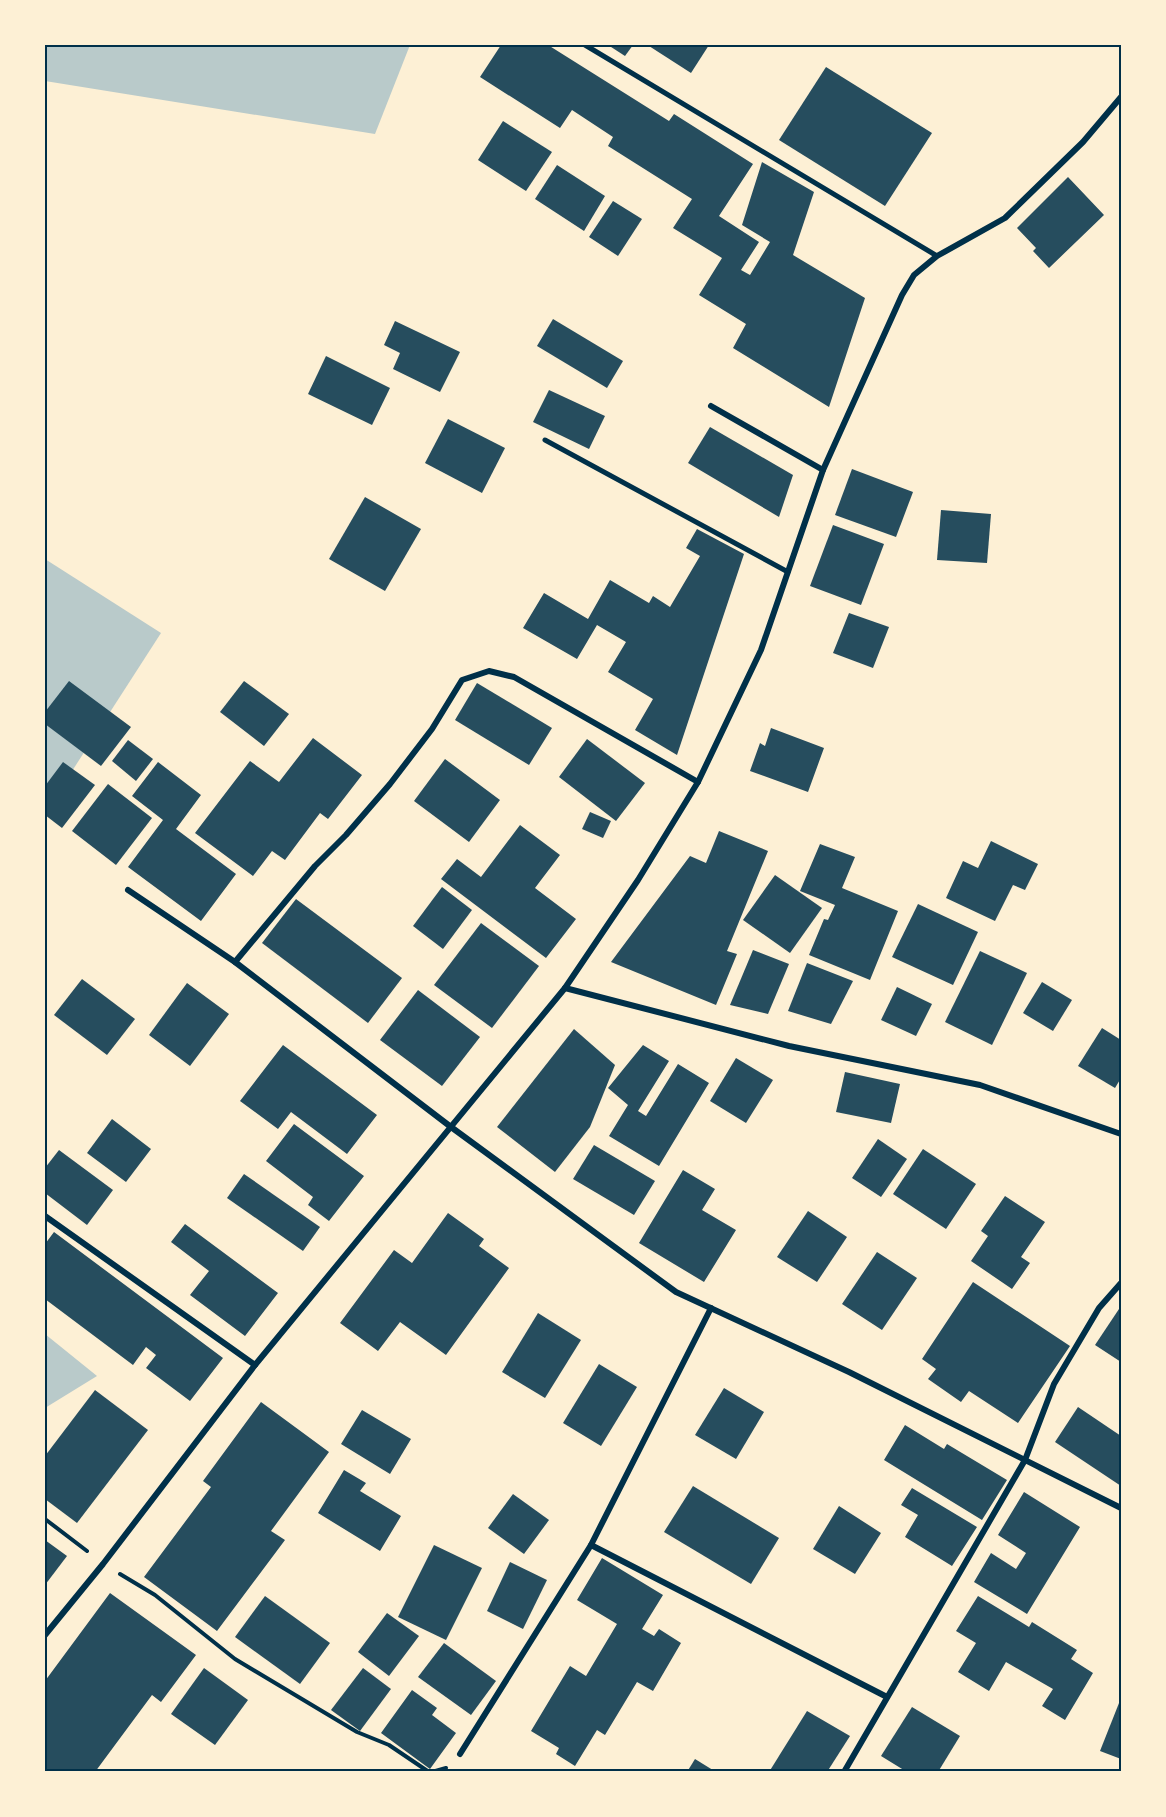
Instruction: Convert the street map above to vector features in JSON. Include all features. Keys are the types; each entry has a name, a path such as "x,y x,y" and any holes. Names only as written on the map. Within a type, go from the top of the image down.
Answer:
{"street":[{"path":"585,45 937,256"},
{"path":"45,1635 103,1564 255,1365 565,988 638,880 698,783 760,650 823,470 902,295 914,275 937,256 1005,218 1083,142 1121,96"},
{"path":"711,406 823,470"},
{"path":"545,440 788,572"},
{"path":"235,962 308,874 346,835 390,784 432,729 462,680 489,671 514,677 698,783"},
{"path":"128,890 235,962 451,1127 676,1292 849,1372 1121,1508"},
{"path":"565,988 789,1046 980,1085 1121,1134"},
{"path":"45,1216 255,1365"},
{"path":"844,1772 1025,1460 1054,1384 1099,1308 1121,1283"},
{"path":"460,1754 591,1545 711,1308"},
{"path":"591,1545 887,1697"}],"path":[{"path":"45,1519 103,1564 155,1595 235,1659 357,1732 389,1745 429,1772"}],"shaded area":[{"path":"45,45 410,45 375,134 45,81"},
{"path":"45,559 161,633 45,813"},
{"path":"45,1334 97,1376 45,1408"}],"building":[{"path":"501,45 548,45 669,121 674,114 753,164 719,216 759,242 741,270 750,275 770,242 742,225 762,162 814,192 793,255 865,298 829,407 733,348 746,324 699,295 722,258 673,228 692,199 608,146 613,137 572,110 560,128 480,77"},
{"path":"608,45 633,45 625,56"},
{"path":"650,45 709,45 691,73"},
{"path":"826,67 932,133 885,206 779,140"},
{"path":"503,121 552,152 526,191 478,160"},
{"path":"557,165 605,196 584,231 535,199"},
{"path":"1068,177 1104,215 1049,268 1033,251 1036,248 1017,228"},
{"path":"613,201 642,219 618,256 589,237"},
{"path":"553,319 623,361 607,388 537,346"},
{"path":"395,321 460,352 440,392 393,369 400,353 384,345"},
{"path":"326,356 390,388 372,425 308,394"},
{"path":"549,390 605,416 589,449 533,422"},
{"path":"448,419 505,448 482,493 425,463"},
{"path":"710,427 793,475 779,517 688,463"},
{"path":"852,469 913,492 896,537 835,515"},
{"path":"365,497 421,529 385,591 329,559"},
{"path":"941,510 991,514 987,563 937,560"},
{"path":"833,525 884,544 861,605 810,586"},
{"path":"697,529 744,554 677,755 635,730 653,699 608,672 626,642 597,625 577,659 523,628 544,593 588,619 610,580 649,603 653,596 670,607 700,556 686,548"},
{"path":"849,613 889,627 873,668 833,653"},
{"path":"69,681 131,727 101,766 45,724 45,712"},
{"path":"244,681 289,714 264,746 220,712"},
{"path":"477,683 552,728 529,765 455,720"},
{"path":"771,728 824,748 808,792 750,771 760,743 765,746"},
{"path":"313,738 362,775 328,819 320,813 285,860 272,851 253,876 195,833 250,761 279,782"},
{"path":"587,739 645,783 616,821 559,777"},
{"path":"128,740 153,759 136,781 112,761"},
{"path":"445,759 500,800 469,842 414,801"},
{"path":"63,762 95,785 62,828 45,815 45,786"},
{"path":"158,762 201,795 176,829 236,874 201,921 128,867 163,820 132,796"},
{"path":"108,784 152,818 116,865 72,831"},
{"path":"590,812 611,821 603,838 582,829"},
{"path":"520,825 560,855 535,888 576,919 546,958 441,879 457,859 481,877"},
{"path":"719,831 768,851 727,951 737,954 716,1005 611,962 690,856 706,863"},
{"path":"991,841 1038,864 1025,890 1013,885 995,921 946,898 963,861 978,868"},
{"path":"820,844 855,857 842,888 898,911 870,980 809,955 824,919 828,920 835,905 800,891"},
{"path":"775,875 822,908 790,953 743,920"},
{"path":"442,887 472,910 443,949 413,926"},
{"path":"296,899 402,978 368,1023 262,943"},
{"path":"918,904 978,932 953,985 892,957"},
{"path":"481,923 539,966 492,1028 434,985"},
{"path":"753,950 789,964 768,1014 730,1005"},
{"path":"980,951 1027,973 992,1045 945,1022"},
{"path":"807,963 853,981 831,1024 788,1011"},
{"path":"82,979 135,1019 107,1055 54,1015"},
{"path":"1042,982 1072,1000 1053,1031 1023,1013"},
{"path":"187,983 229,1014 190,1066 149,1035"},
{"path":"897,987 932,1004 916,1036 881,1020"},
{"path":"418,990 480,1037 442,1086 380,1040"},
{"path":"1102,1028 1121,1040 1121,1078 1115,1088 1078,1066"},
{"path":"574,1029 615,1065 590,1127 555,1172 497,1127"},
{"path":"283,1045 377,1115 347,1154 291,1112 278,1129 240,1101"},
{"path":"643,1045 669,1061 638,1111 646,1116 678,1064 709,1083 659,1166 609,1136 628,1105 608,1088"},
{"path":"736,1058 773,1080 746,1123 710,1101"},
{"path":"845,1072 900,1084 891,1123 836,1112"},
{"path":"112,1119 151,1149 126,1182 87,1153"},
{"path":"294,1124 364,1176 329,1221 308,1205 313,1197 266,1161"},
{"path":"878,1139 907,1159 881,1197 852,1178"},
{"path":"594,1145 655,1181 634,1215 573,1179"},
{"path":"923,1149 976,1184 946,1229 893,1194"},
{"path":"59,1150 113,1190 87,1225 45,1193 45,1168"},
{"path":"683,1170 715,1189 702,1210 736,1230 704,1282 639,1243"},
{"path":"244,1174 320,1227 303,1251 227,1198"},
{"path":"1005,1196 1045,1222 1021,1257 1030,1263 1012,1289 971,1261 988,1236 981,1231"},
{"path":"808,1211 847,1237 817,1282 777,1257"},
{"path":"448,1213 484,1239 479,1246 509,1268 446,1355 400,1322 378,1351 340,1323 394,1250 412,1263"},
{"path":"185,1224 278,1293 245,1336 190,1295 209,1271 171,1242"},
{"path":"54,1232 223,1358 190,1401 146,1368 156,1355 146,1347 133,1365 45,1299 45,1244"},
{"path":"877,1252 917,1278 882,1330 842,1304"},
{"path":"973,1282 1070,1346 1018,1423 969,1391 961,1402 928,1379 936,1369 922,1359"},
{"path":"1121,1306 1121,1362 1095,1345"},
{"path":"538,1313 581,1340 545,1398 502,1372"},
{"path":"599,1364 637,1387 601,1446 563,1423"},
{"path":"724,1388 764,1412 736,1459 695,1435"},
{"path":"95,1390 148,1430 77,1523 45,1499 45,1456"},
{"path":"261,1402 329,1452 271,1531 285,1540 217,1631 144,1577 211,1487 203,1481"},
{"path":"1078,1407 1121,1436 1121,1486 1055,1442"},
{"path":"362,1410 411,1439 390,1474 341,1444"},
{"path":"905,1425 944,1449 947,1444 1007,1480 982,1520 884,1460"},
{"path":"344,1470 366,1483 360,1491 401,1516 380,1551 318,1513"},
{"path":"693,1486 779,1538 751,1584 664,1532"},
{"path":"912,1488 977,1527 952,1566 905,1537 918,1515 901,1505"},
{"path":"1024,1492 1080,1527 1027,1614 974,1582 991,1553 1016,1569 1026,1553 998,1535"},
{"path":"513,1494 549,1520 524,1554 488,1528"},
{"path":"839,1506 881,1533 855,1574 813,1549"},
{"path":"45,1540 67,1556 45,1585"},
{"path":"434,1545 482,1568 446,1640 398,1617"},
{"path":"602,1558 663,1595 642,1629 654,1636 659,1629 681,1643 653,1691 637,1682 605,1735 597,1730 575,1766 556,1754 559,1748 531,1731 570,1666 586,1676 617,1624 577,1600"},
{"path":"510,1562 547,1580 523,1629 487,1611"},
{"path":"110,1593 196,1655 161,1702 152,1695 95,1772 45,1772 45,1681"},
{"path":"265,1596 330,1643 300,1684 235,1637"},
{"path":"978,1596 1029,1627 1032,1622 1077,1650 1071,1659 1093,1673 1065,1720 1042,1706 1053,1689 1006,1662 989,1691 958,1672 976,1643 956,1631"},
{"path":"387,1613 419,1636 389,1676 358,1652"},
{"path":"444,1643 496,1681 471,1715 418,1677"},
{"path":"204,1668 248,1700 215,1745 171,1714"},
{"path":"363,1668 391,1689 360,1731 331,1710"},
{"path":"412,1690 437,1708 432,1715 456,1733 430,1769 381,1733"},
{"path":"1121,1698 1121,1759 1100,1751"},
{"path":"912,1707 960,1736 938,1772 907,1772 881,1756"},
{"path":"807,1711 850,1736 827,1772 769,1772"},
{"path":"695,1759 716,1772 687,1772"}]}
